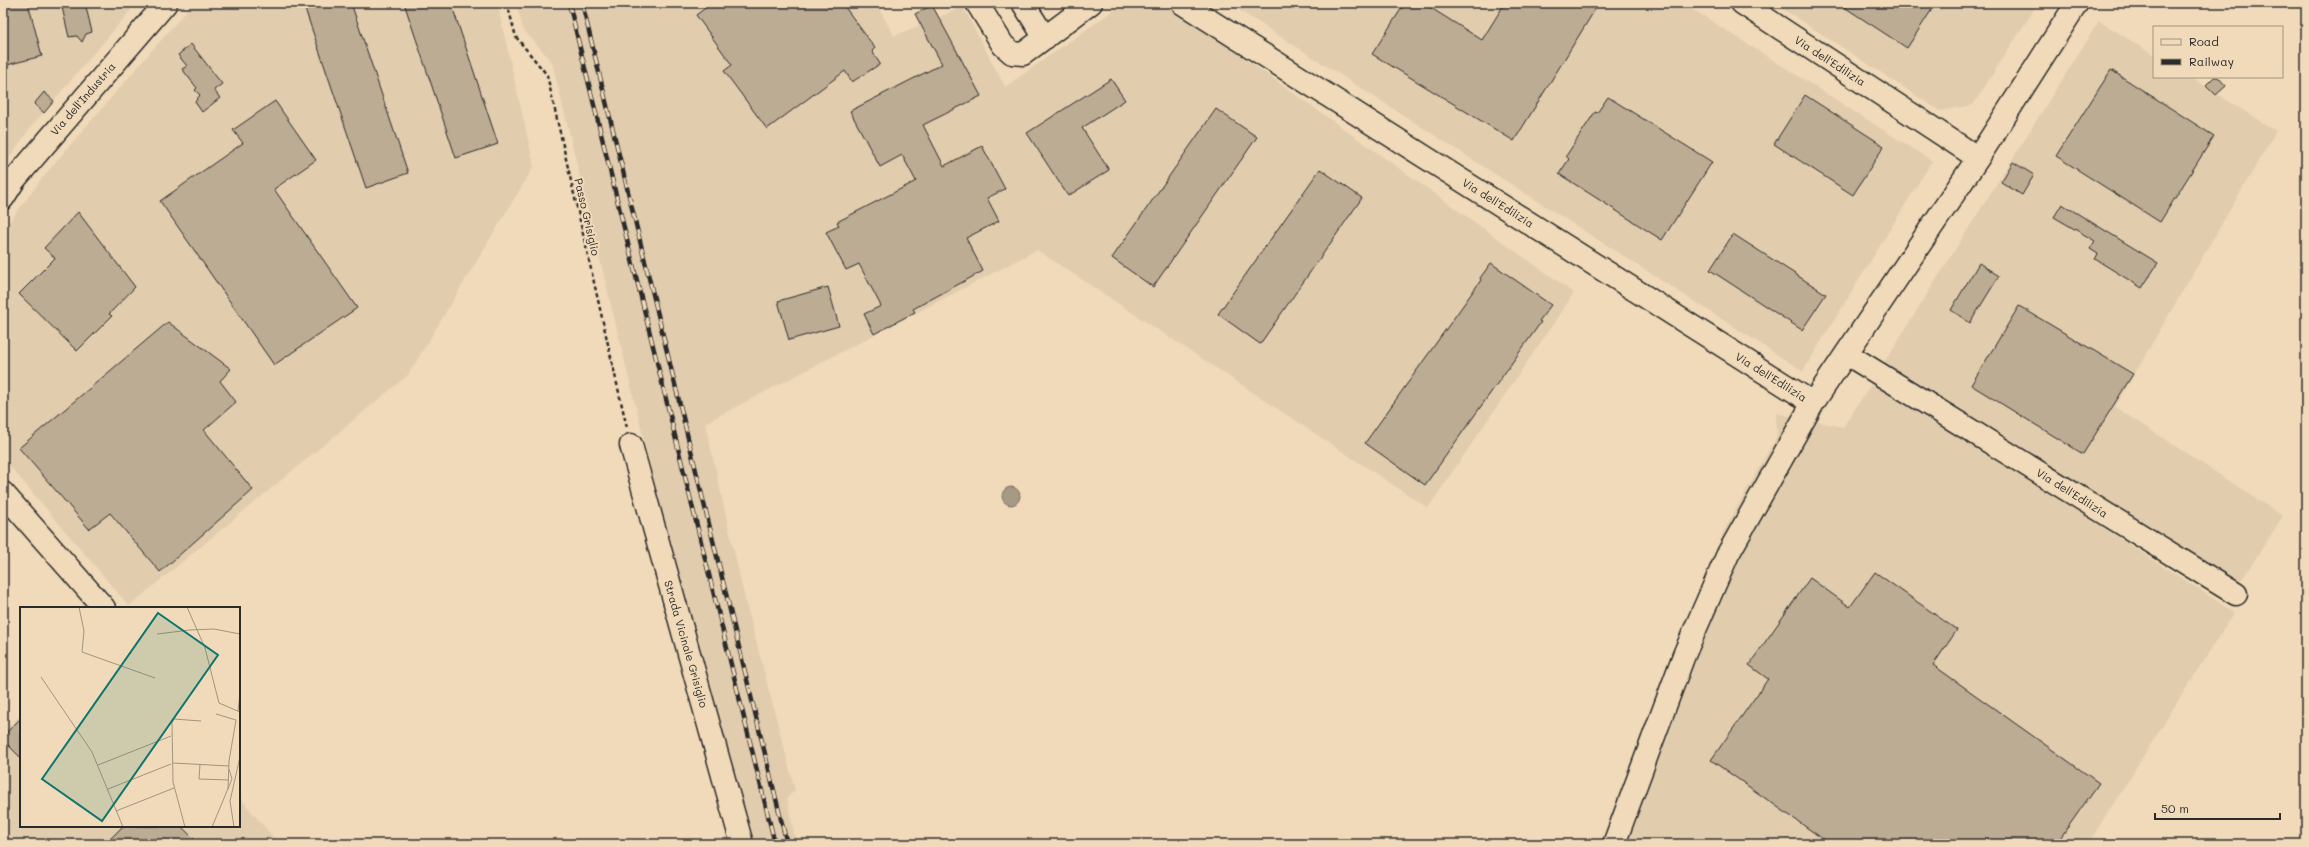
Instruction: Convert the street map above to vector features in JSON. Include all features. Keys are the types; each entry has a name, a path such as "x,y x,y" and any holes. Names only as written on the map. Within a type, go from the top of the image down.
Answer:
{"street":[{"name":"Via dell'Industria","path":"3,198 15,179 166,3"},
{"path":"977,3 1003,45 1012,53 1023,54 1045,38 1080,6"},
{"path":"1023,3 1045,38"},
{"name":"Via dell'Edilizia","path":"1182,3 1813,403"},
{"name":"Via dell'Edilizia","path":"1742,3 1978,158"},
{"path":"1614,844 1684,655 1728,554 1813,403 1978,158 2076,3"},
{"name":"Via dell'Edilizia","path":"1846,354 2236,594"},
{"name":"Strada Vicinale Grisiglio","path":"631,445 742,844"},
{"path":"3,493 103,607"}],"path":[{"name":"Passo Grisiglio","path":"508,3 516,37 547,75 631,445"}],"shaded area":[{"path":"3,3 137,3 30,128 3,167"},
{"path":"193,3 497,3 534,166 408,375 129,606 3,458 3,230 47,172"},
{"path":"516,3 876,3 894,36 963,7 1005,87 1124,3 1167,3 1574,293 1428,508 1037,250 705,423 744,595 795,790 787,798 796,844 748,844 659,502 552,62 523,29"},
{"path":"1228,3 1683,3 1932,161 1803,371"},
{"path":"1774,3 2038,3 1973,105 1940,111"},
{"path":"2099,21 2153,54 2153,78 2192,78 2276,131 2115,407 2283,516 2241,581 2226,579 1882,366"},
{"path":"1874,380 2234,612 2088,844 1600,844 1661,679 1724,531 1777,436 1776,413 1843,427"},
{"path":"1007,487 1015,487 1020,492 1018,503 1015,505 1007,505 1002,500 1002,492"},
{"path":"20,716 20,827 240,827 240,798 279,844 3,844 3,732"}],"building":[{"path":"3,3 28,3 42,56 3,66"},
{"path":"61,3 85,3 92,32 86,34 82,42 77,36 69,37"},
{"path":"303,3 351,3 408,173 366,188"},
{"path":"404,3 451,3 498,144 456,158"},
{"path":"712,3 842,3 875,48 872,51 880,64 852,82 845,71 767,129 724,71 732,65 696,15"},
{"path":"1405,3 1423,3 1482,40 1505,3 1599,3 1514,141 1372,54"},
{"path":"1838,3 1936,3 1907,48"},
{"path":"932,5 981,96 923,125 944,166 982,146 1005,189 987,198 999,221 966,238 983,271 913,309 915,312 874,334 864,314 881,306 859,264 846,270 826,232 839,226 837,222 916,181 902,155 880,167 850,111 942,64 915,14"},
{"path":"191,44 222,84 214,90 220,98 202,112 195,102 200,95 195,90 197,88 182,69 187,66 178,55"},
{"path":"2111,70 2214,136 2160,222 2056,156"},
{"path":"2213,78 2219,78 2226,86 2216,95 2206,85"},
{"path":"1111,79 1125,100 1082,128 1109,170 1068,196 1027,133"},
{"path":"44,92 54,101 44,113 34,104"},
{"path":"1805,95 1884,146 1853,195 1774,144"},
{"path":"1608,97 1712,162 1662,240 1559,174 1569,159 1566,156 1595,112 1597,113"},
{"path":"275,101 316,160 274,189 357,308 274,365 160,201 243,143 233,130"},
{"path":"1216,109 1257,137 1153,287 1112,258"},
{"path":"2013,162 2034,175 2022,195 2001,182"},
{"path":"1320,169 1362,198 1260,344 1218,314"},
{"path":"2062,204 2158,263 2142,288 2095,259 2098,254 2090,249 2095,241 2054,217"},
{"path":"78,212 135,287 109,314 112,316 77,351 19,294 55,258 44,248"},
{"path":"1733,234 1826,294 1802,330 1710,270"},
{"path":"1491,263 1551,305 1539,321 1541,322 1425,485 1365,443 1481,280 1480,278"},
{"path":"1979,263 1999,276 1970,323 1951,310"},
{"path":"828,287 839,326 789,340 778,301"},
{"path":"2019,306 2133,374 2083,454 1971,385"},
{"path":"168,322 231,369 220,381 236,402 204,430 253,490 160,572 110,513 89,529 19,448"},
{"path":"1875,572 1957,630 1933,665 2099,783 2056,844 1830,844 1711,760 1768,679 1749,665 1810,578 1850,607"},
{"path":"20,719 20,757 3,740 3,736"},
{"path":"122,827 182,827 199,844 105,844"}],"railway":[{"path":"569,3 775,844"},
{"path":"582,3 787,844"}]}
